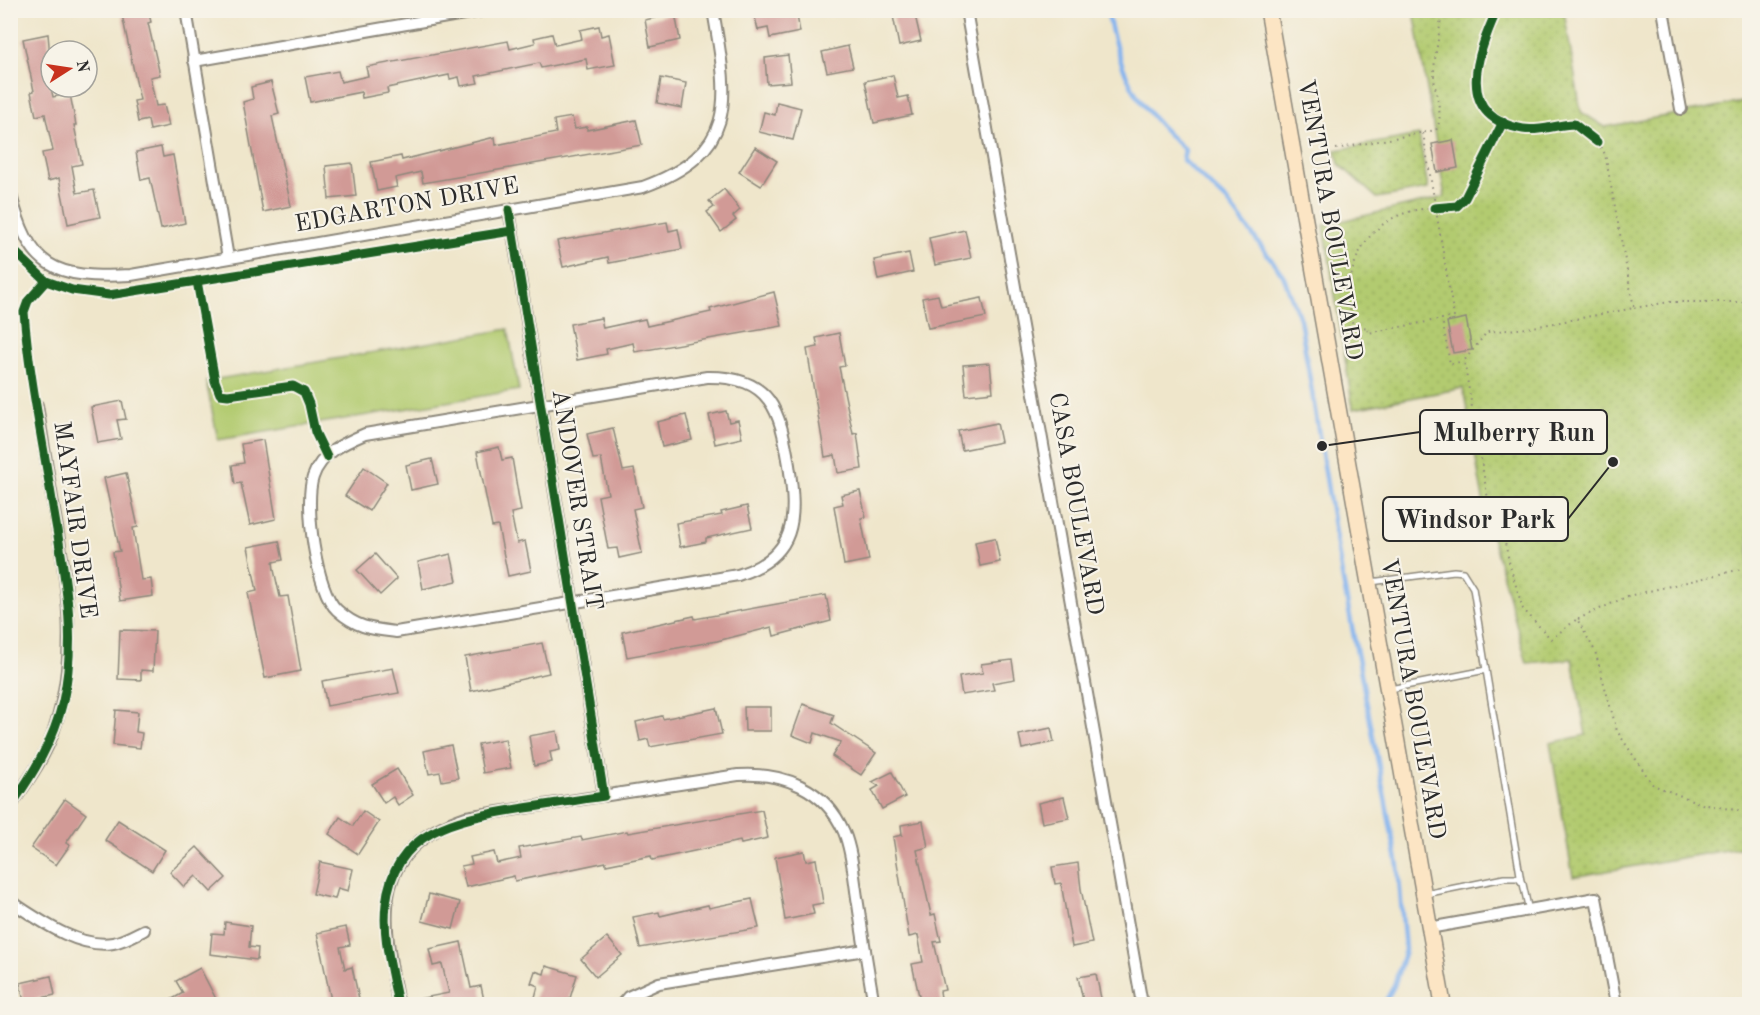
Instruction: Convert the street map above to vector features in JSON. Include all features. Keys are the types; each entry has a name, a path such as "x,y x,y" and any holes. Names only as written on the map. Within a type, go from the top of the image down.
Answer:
{"street":[{"path":"186,10 228,258"},
{"path":"194,61 487,10"},
{"name":"EDGARTON DRIVE","path":"10,191 19,225 35,254 53,267 102,276 131,275 643,187 668,178 689,166 707,147 719,124 724,100 724,73 713,10"},
{"name":"CASA BOULEVARD","path":"966,10 1142,1005"},
{"name":"VENTURA BOULEVARD","path":"1268,10 1443,1005"},
{"path":"1666,11 1681,109"},
{"name":"ANDOVER STRAIT","path":"509,210 604,796"},
{"path":"707,377 725,377 756,387 778,412 783,427 795,503 794,519 781,549 769,561 738,575 573,603 396,632 362,628 335,609 321,578 310,510 313,476 333,448 365,434 707,377"},
{"name":"MAYFAIR DRIVE","path":"10,807 41,760 54,730 63,700 71,635 66,580 37,405"},
{"path":"398,1005 385,932 386,905 390,881 420,839 442,826 466,818 763,773 789,780 811,791 830,810 844,832 850,856 874,1005"},
{"path":"1429,928 1596,898 1616,1005"},
{"path":"10,901 67,934 95,942 121,941 144,930"},
{"path":"622,1005 628,997 659,983 865,950"}],"lane":[{"path":"1370,582 1454,571 1463,572 1473,588 1521,881 1528,911"},
{"path":"1388,689 1486,670"},
{"path":"1423,895 1504,878 1521,881"}],"path":[{"path":"1336,148 1436,130 1440,123 1434,74 1440,37 1441,10"},
{"path":"1424,133 1434,208 1454,317 1368,333 1367,327 1354,329 1349,312 1351,272 1358,251 1373,233 1405,212 1434,208 1446,209"},
{"path":"1593,139 1605,154 1634,308"},
{"path":"1442,319 1450,364 1464,361 1487,332 1528,328 1678,301 1749,302"},
{"path":"1464,361 1487,494 1500,519 1509,566 1523,609 1551,639 1577,619 1628,596 1749,567"},
{"path":"1577,619 1595,651 1617,731 1653,785 1702,804 1741,811 1749,810"}],"green space":[{"path":"1414,11 1564,11 1581,112 1605,127 1749,101 1749,846 1573,877 1550,743 1586,735 1572,659 1527,663 1486,515 1463,388 1353,409 1324,225 1445,197"},
{"path":"1419,135 1428,189 1377,198 1339,164 1336,150"},
{"path":"508,329 519,390 218,440 206,381"}],"building":[{"path":"121,10 148,10 151,22 148,23 160,75 150,77 156,106 164,105 169,126 150,130 148,120 138,122 134,101 140,100"},
{"path":"765,10 796,10 800,32 770,38 768,28 758,30 754,13"},
{"path":"914,11 921,41 899,46 893,16"},
{"path":"675,13 680,40 650,47 645,20"},
{"path":"599,26 601,36 609,34 615,65 588,70 586,59 541,68 539,63 476,76 478,83 461,86 459,77 450,79 449,75 387,88 388,93 362,98 361,92 310,102 305,77 338,71 341,82 368,76 366,67 508,41 510,49 535,43 534,38 552,34 555,45 582,39 580,30"},
{"path":"48,34 48,39 39,39 39,99 71,99 82,164 72,166 77,193 94,190 100,217 68,224 59,178 48,181 42,153 53,151 45,114 36,116 31,92 34,91 23,39"},
{"path":"848,46 853,67 827,72 822,52"},
{"path":"788,55 791,82 767,84 765,58"},
{"path":"893,75 898,98 908,96 912,115 874,123 865,81"},
{"path":"661,78 686,83 682,108 657,103"},
{"path":"271,82 279,114 272,116 291,206 263,212 243,102 253,99 251,87"},
{"path":"777,102 801,108 793,140 759,132 764,112 775,115"},
{"path":"572,117 575,129 587,127 587,130 636,120 642,145 423,183 421,172 395,178 397,187 377,191 371,162 401,156 402,160 495,137 496,145 556,133 554,120"},
{"path":"1453,140 1458,168 1437,172 1432,144"},
{"path":"161,147 163,157 173,155 185,223 161,229 150,178 141,180 136,152"},
{"path":"755,147 777,161 761,186 739,172"},
{"path":"352,163 356,196 329,199 326,166"},
{"path":"724,189 740,210 733,216 736,220 721,232 707,212 714,207 709,201"},
{"path":"667,222 669,231 678,229 682,249 609,263 608,257 563,267 557,241"},
{"path":"965,230 971,258 935,265 929,238"},
{"path":"909,253 913,272 878,280 874,260"},
{"path":"774,292 782,326 635,352 633,343 606,349 607,354 577,360 570,324 601,318 603,328 645,319 647,326 711,312 710,309"},
{"path":"938,295 941,306 982,298 986,317 928,328 922,298"},
{"path":"1466,318 1472,350 1453,353 1447,322"},
{"path":"839,333 845,366 839,367 853,434 857,433 862,469 838,473 835,455 825,457 807,349 818,347 816,338"},
{"path":"990,363 993,392 966,395 963,365"},
{"path":"122,401 126,419 117,420 121,439 98,443 91,407"},
{"path":"726,411 729,422 738,420 742,438 715,444 709,415"},
{"path":"686,415 692,440 662,447 657,422"},
{"path":"997,423 1001,442 962,450 958,431"},
{"path":"613,428 623,471 634,469 642,507 633,509 642,553 619,558 617,548 608,549 598,496 608,494 601,458 593,459 587,434"},
{"path":"263,440 276,519 250,525 241,483 235,484 232,465 244,463 241,444"},
{"path":"499,447 502,460 512,458 521,511 511,513 517,543 525,541 531,571 508,576 498,526 492,527 477,452"},
{"path":"432,459 438,484 411,490 406,465"},
{"path":"364,467 387,483 369,511 345,496"},
{"path":"126,473 138,527 133,528 141,580 151,579 153,596 120,601 113,552 120,551 104,478"},
{"path":"860,491 866,517 861,518 869,560 844,565 834,506 843,504 841,495"},
{"path":"747,506 752,528 706,538 706,542 680,547 676,523 722,515 721,512"},
{"path":"995,538 1000,562 980,566 975,542"},
{"path":"279,541 283,560 273,562 274,570 280,597 288,596 301,671 265,678 248,593 257,591 248,547"},
{"path":"375,554 397,579 380,595 357,570"},
{"path":"451,554 457,581 423,589 418,562"},
{"path":"826,595 831,621 774,636 772,627 717,641 627,657 622,632 694,616 695,619"},
{"path":"120,630 155,631 153,671 141,670 141,680 118,679"},
{"path":"542,643 549,673 471,691 465,657"},
{"path":"1012,660 1015,679 992,683 994,690 962,695 959,677 983,673 981,664"},
{"path":"393,668 399,693 327,706 322,681"},
{"path":"803,704 834,715 831,723 876,753 861,775 832,756 841,742 815,733 812,743 792,735"},
{"path":"744,707 771,707 771,731 745,731"},
{"path":"716,708 722,734 650,747 648,739 640,741 636,722"},
{"path":"116,710 138,712 136,732 142,733 140,748 113,745"},
{"path":"1051,728 1054,742 1022,749 1019,735"},
{"path":"557,731 560,750 550,752 552,762 534,766 529,736"},
{"path":"505,739 511,768 483,773 478,744"},
{"path":"451,745 458,778 442,781 440,772 429,774 424,751"},
{"path":"397,769 413,795 398,805 393,797 384,803 372,784"},
{"path":"892,772 905,797 882,809 872,790 879,786 872,782"},
{"path":"1064,797 1069,818 1042,823 1038,803"},
{"path":"65,799 86,814 66,843 70,845 56,865 31,848"},
{"path":"762,810 768,838 741,844 740,841 652,860 651,856 606,865 606,862 515,881 514,876 466,887 461,866 472,864 470,857 494,852 497,863 521,858 519,848 581,837 582,840 627,831 628,833"},
{"path":"363,811 379,822 358,854 329,834 340,817 353,826"},
{"path":"118,820 165,850 152,871 105,840"},
{"path":"923,821 928,847 917,850 931,915 935,914 941,941 934,942 945,990 940,991 942,1005 921,1005 912,964 923,962 918,935 909,937 893,837 902,835 901,825"},
{"path":"197,847 226,878 211,892 196,876 184,887 170,872"},
{"path":"804,851 806,861 816,859 823,903 812,905 814,914 785,920 775,857"},
{"path":"320,862 353,869 348,891 338,888 335,899 313,894"},
{"path":"1078,863 1092,943 1072,947 1061,883 1055,884 1052,867"},
{"path":"429,894 460,902 453,929 422,921"},
{"path":"752,899 759,928 640,948 633,917 659,912 660,916 708,905 709,908"},
{"path":"225,922 251,926 249,947 258,948 257,960 210,954 212,933 224,934"},
{"path":"346,927 350,945 340,947 345,969 352,967 359,999 332,1005 317,933"},
{"path":"607,937 622,955 596,977 581,959"},
{"path":"461,942 471,988 481,986 485,1005 418,1005 418,999 449,993 442,964 433,966 429,949"},
{"path":"546,966 577,975 568,1005 533,1005 538,986 531,983 535,971 544,974"},
{"path":"200,968 216,999 205,1005 162,1005 183,993 176,981"},
{"path":"1096,974 1102,1003 1084,1005 1078,977"},
{"path":"51,976 55,995 24,1002 20,983"}],"waterway":[{"path":"1107,10 1118,53 1132,88 1154,119 1185,150 1183,160 1227,201 1283,275 1300,319 1342,575 1398,866 1405,950 1394,986 1384,1004"}],"cycle path":[{"path":"1497,10 1483,45 1476,82 1479,98 1487,112 1501,122 1523,129 1574,124 1597,142"},
{"path":"1434,208 1457,206 1465,198 1503,122"},
{"path":"398,1004 386,942 386,904 391,879 401,859 415,844 432,832 473,818 604,796 509,210"},
{"path":"10,247 46,281 72,290 109,295 512,231"},
{"path":"10,807 35,769 54,729 63,701 69,652 65,580 33,385 24,312 28,301 46,281"},
{"path":"197,281 215,381 220,394 228,395 293,386 304,392 315,432 327,457"}],"place":[{"name":"Mulberry Run","path":"1322,446"},
{"name":"Windsor Park","path":"1613,462"}]}
